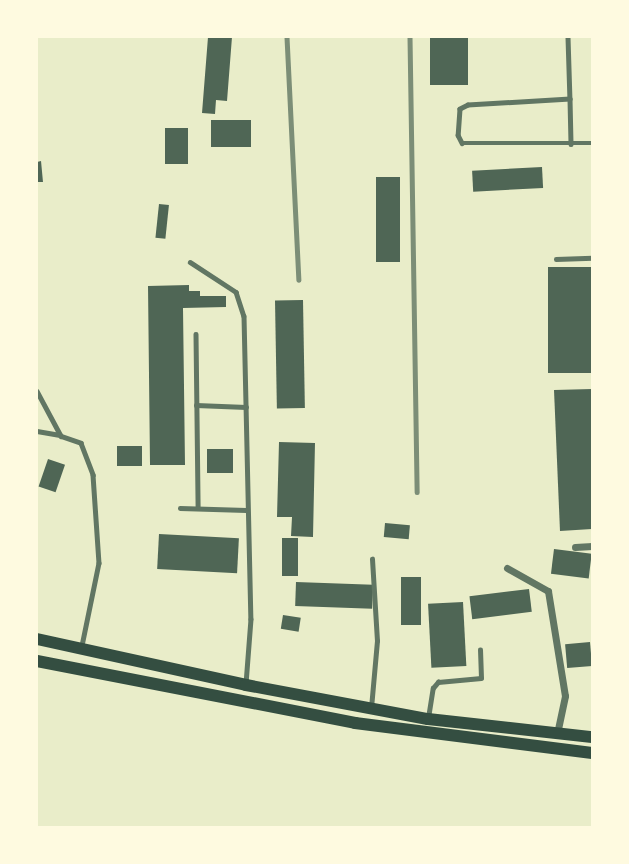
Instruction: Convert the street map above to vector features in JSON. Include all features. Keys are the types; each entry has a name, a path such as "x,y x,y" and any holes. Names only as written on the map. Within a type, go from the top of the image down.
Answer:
{"main road":[{"path":"37,639 81,651 246,685 428,719 592,737"},
{"path":"37,661 355,723 592,753"}],"street":[{"path":"575,547 592,546"},
{"path":"507,568 548,591 565,696 557,734"}],"lane":[{"path":"568,37 571,144"},
{"path":"570,99 468,105 460,108 458,135 462,144 592,143"},
{"path":"556,259 592,258"},
{"path":"190,262 236,292 241,303 251,619 246,685"},
{"path":"196,334 198,508"},
{"path":"37,390 61,436"},
{"path":"196,405 246,407"},
{"path":"37,431 81,443 93,475 99,563 81,651"},
{"path":"180,508 246,510"},
{"path":"371,708 377,641 372,559"},
{"path":"428,719 433,688 438,682 481,678 480,650"}],"building":[{"path":"208,37 232,37 227,101 216,100 215,114 202,113"},
{"path":"430,37 468,37 468,85 430,85"},
{"path":"211,120 251,120 251,147 211,147"},
{"path":"165,128 188,128 188,164 165,164"},
{"path":"41,161 43,182 37,182 37,162"},
{"path":"542,167 543,188 473,192 472,171"},
{"path":"376,177 400,177 400,262 376,262"},
{"path":"159,204 169,205 165,239 155,238"},
{"path":"548,267 592,267 592,373 548,373"},
{"path":"189,285 189,291 200,291 200,296 226,296 226,307 183,308 185,465 150,465 148,286"},
{"path":"275,300 303,300 305,408 277,408"},
{"path":"592,389 592,529 560,531 554,390"},
{"path":"279,442 315,443 313,537 291,536 292,517 277,517"},
{"path":"117,446 142,446 142,466 117,466"},
{"path":"207,449 233,449 233,473 207,473"},
{"path":"48,459 65,465 56,492 39,486"},
{"path":"385,523 410,525 409,539 384,537"},
{"path":"159,534 239,538 237,573 157,569"},
{"path":"282,538 298,538 298,576 282,576"},
{"path":"554,549 592,554 589,578 551,574"},
{"path":"401,577 421,577 421,625 401,625"},
{"path":"296,582 373,585 372,609 295,606"},
{"path":"529,589 532,612 472,619 469,596"},
{"path":"463,602 466,666 431,668 428,604"},
{"path":"283,615 301,618 299,632 281,629"},
{"path":"590,642 592,666 567,668 565,644"}],"railway":[{"path":"287,37 299,280"},
{"path":"410,37 417,492"}]}
